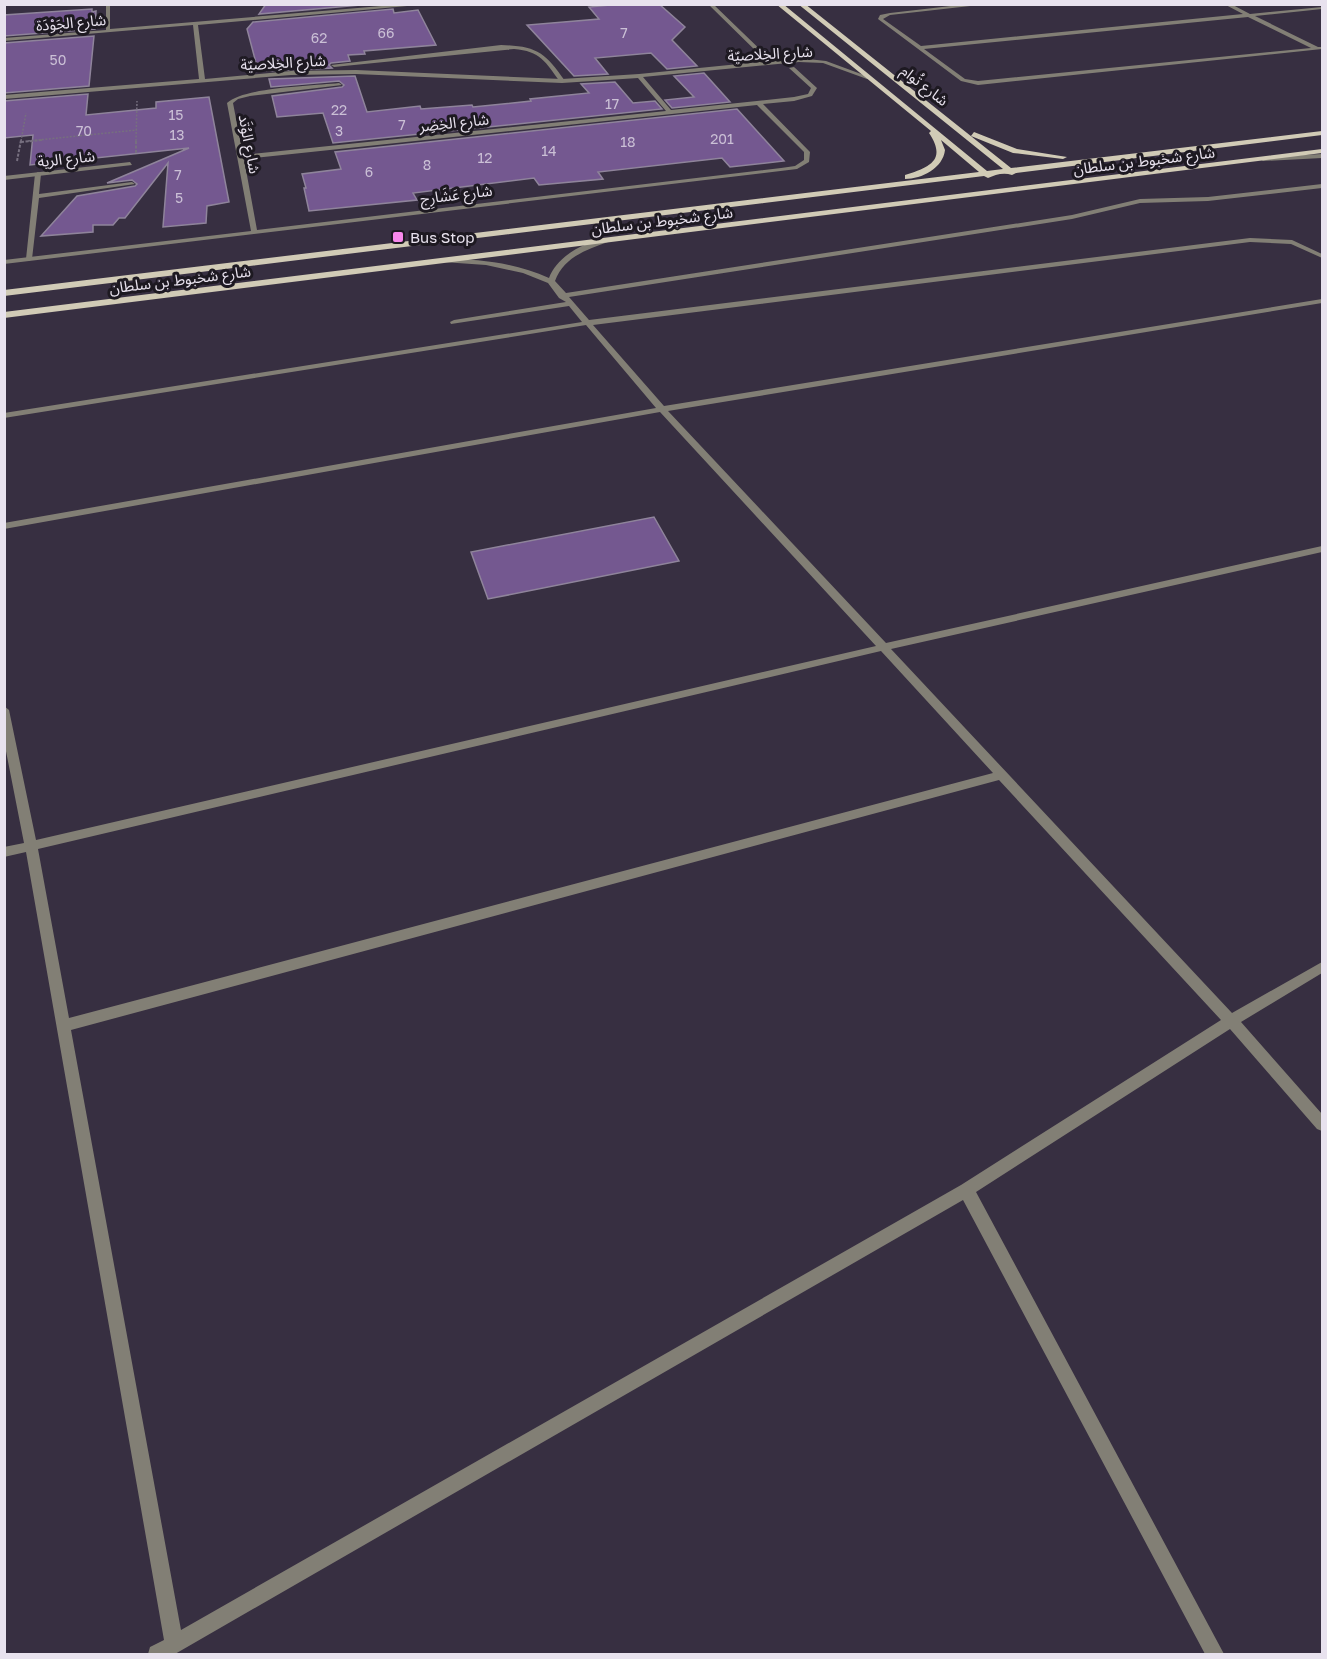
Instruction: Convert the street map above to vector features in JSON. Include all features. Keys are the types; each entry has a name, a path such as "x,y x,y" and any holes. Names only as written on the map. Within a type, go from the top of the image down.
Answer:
{"main road":[{"name":"شارع تُوام","path":"779,4 924,122 1004,191"},
{"name":"شارع تُوام","path":"801,4 1032,188"},
{"path":"924,122 942,131 966,151 977,153 983,152 984,149"},
{"path":"859,189 920,174 938,164 941,158 940,144 924,122"},
{"path":"954,125 999,145 1024,153 1116,158"},
{"name":"شارع شخبوط بن سلطان","path":"4,293 1323,133"},
{"path":"1004,191 1005,183 1020,178 1208,154 1244,143"},
{"name":"شارع شخبوط بن سلطان","path":"4,315 1323,151"},
{"path":"747,223 759,215 806,205 995,183 1007,177 1009,170"}],"street":[{"path":"108,4 108,31"},
{"name":"شارع الجَوْدَة","path":"4,40 427,4"},
{"path":"710,4 770,62"},
{"path":"986,4 880,17 963,80 978,84 1319,48"},
{"path":"1226,4 1319,48"},
{"path":"920,48 1323,8"},
{"path":"195,24 202,79"},
{"name":"شارع الخِلاصيّة","path":"334,65 501,47 521,48 543,54 562,81"},
{"name":"شارع الخِلاصيّة","path":"4,97 269,74 335,72 562,81 639,76 799,60 824,62 868,78"},
{"name":"شارع الخِضِر","path":"241,157 759,103 803,98 814,92 814,88 792,68"},
{"path":"639,76 670,112"},
{"name":"شارع الوُتَد","path":"254,231 230,105 232,100 249,94 339,85"},
{"name":"شارع عَشَارِج","path":"4,262 781,170 807,161 807,152 759,103"},
{"path":"1263,159 1323,156"},
{"name":"شارع الرية","path":"4,178 130,164"},
{"path":"29,259 39,174"},
{"path":"36,196 132,184"},
{"path":"454,321 566,300 1072,217 1140,201 1208,199 1323,186"},
{"path":"4,416 586,324 1250,240 1292,242 1323,256"},
{"path":"551,281 557,267 571,255 606,241"},
{"path":"446,261 504,265 551,281 662,410 885,647 1231,1021 1323,1124"},
{"path":"4,526 662,410 1323,301"},
{"path":"4,852 885,647 1323,549"},
{"path":"4,710 31,846 174,1644"},
{"path":"62,1026 1001,775"},
{"path":"157,1654 966,1190 1231,1021 1323,967"},
{"path":"966,1190 1215,1654"}],"path":[{"path":"121,165 136,154 137,85"},
{"path":"14,177 29,95"},
{"path":"21,141 137,130"}],"building":[{"path":"266,4 372,4 259,14"},
{"path":"659,4 685,27 672,40 697,66 667,69 651,53 595,58 608,74 574,76 527,25 599,19 589,7"},
{"path":"92,9 92,12 96,11 95,29 4,36 4,15"},
{"path":"393,9 394,13 418,10 436,45 364,51 365,54 348,55 350,61 331,63 329,65 332,68 267,71 266,63 256,63 247,29 253,22"},
{"path":"94,36 89,86 4,93 4,43"},
{"path":"704,73 730,102 672,108 665,100 694,97 674,76"},
{"path":"355,76 367,112 420,106 421,109 472,105 473,107 531,101 530,99 589,93 581,84 615,82 633,103 655,101 662,109 333,143 323,113 277,117 272,96 344,85 339,81 271,87 269,79"},
{"path":"88,94 86,115 156,108 156,102 209,97 229,202 207,206 206,223 163,227 168,163 125,218 119,218 113,225 93,225 93,232 41,236 77,196 135,186 137,184 132,180 107,183 189,148 30,165 33,135 4,138 4,101"},
{"path":"737,109 784,161 730,167 722,158 598,172 603,179 539,185 534,178 413,193 417,200 309,211 304,188 306,188 302,174 341,169 335,152"},
{"path":"654,517 679,561 488,599 471,552"}],"place":[{"name":"Bus Stop","path":"398,237"}]}
